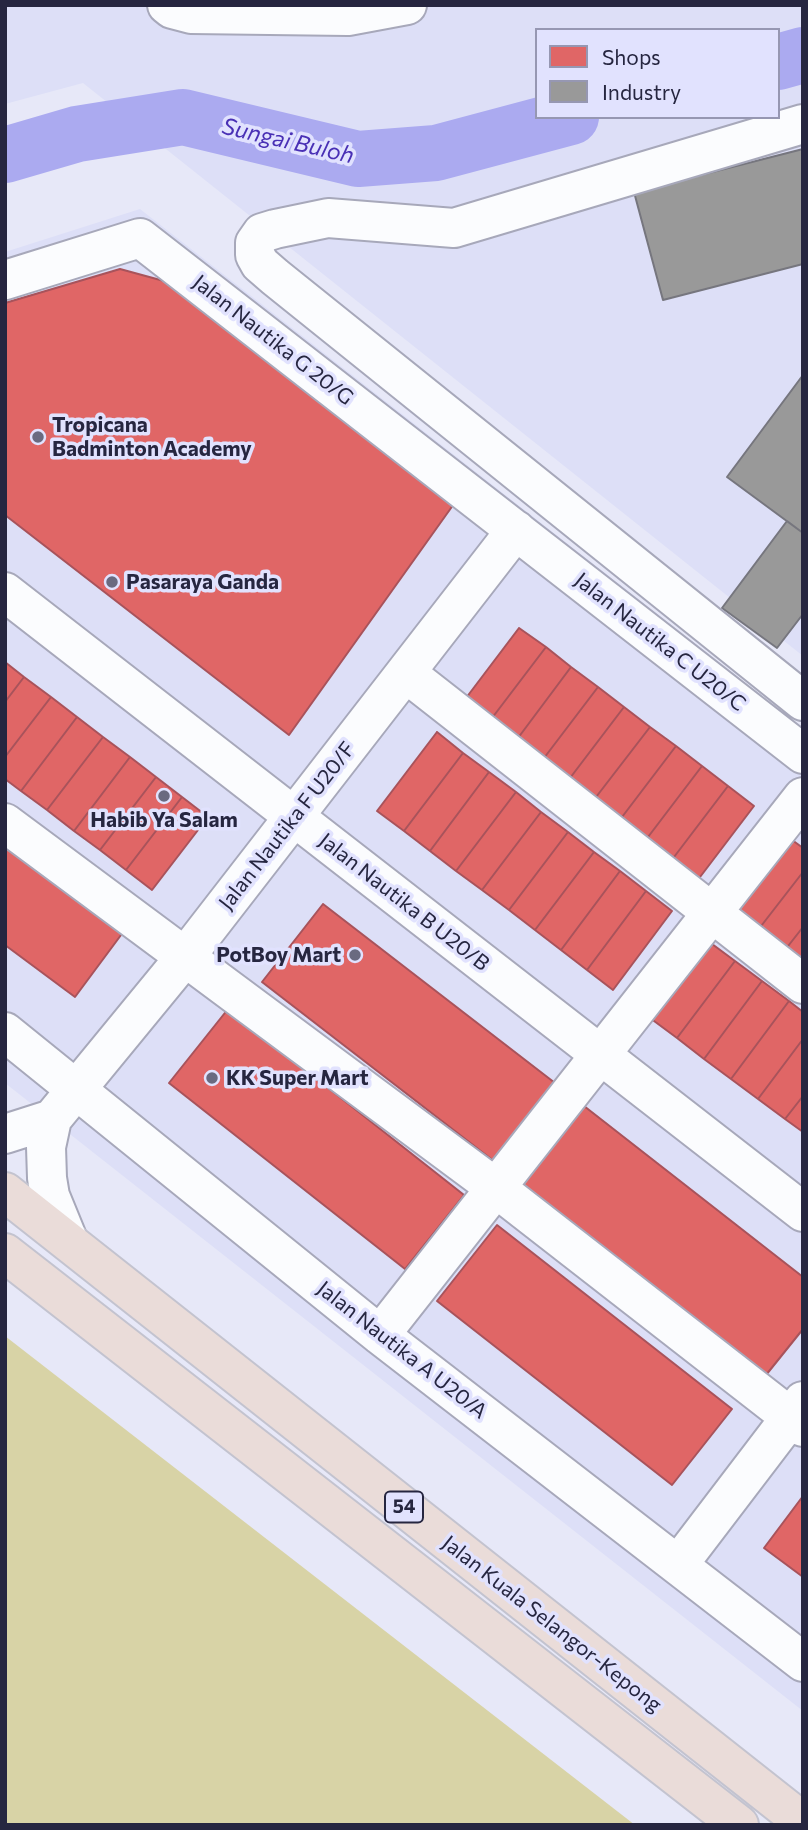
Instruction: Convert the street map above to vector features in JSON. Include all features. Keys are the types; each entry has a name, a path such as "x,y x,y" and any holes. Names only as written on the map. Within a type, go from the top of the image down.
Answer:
{"highway":[{"name":"Jalan Kuala Selangor-Kepong","path":"5,1192 803,1822"},
{"name":"Jalan Kuala Selangor-Kepong","path":"5,1253 739,1825"}],"street":[{"path":"167,5 191,14 348,16 407,5"},
{"path":"803,124 454,228 328,218 262,233 255,243 255,255 260,264 285,286 803,701"},
{"name":"Jalan Nautika G 20/G","path":"5,279 140,238 516,530"},
{"name":"Jalan Nautika F U20/F","path":"68,1240 50,1196 47,1178 46,1147 52,1119 185,957 516,530"},
{"name":"Jalan Nautika C U20/C","path":"516,530 803,754"},
{"name":"Jalan Nautika B U20/B","path":"5,592 803,1212"},
{"path":"406,673 803,984"},
{"path":"380,1335 803,797"},
{"path":"5,823 799,1415 678,1565"},
{"name":"Jalan Nautika A U20/A","path":"5,1032 380,1335 803,1662"},
{"path":"5,1133 52,1119"}],"shaded area":[{"path":"5,5 803,5 803,656 83,83 5,104"},
{"path":"140,209 803,728 803,1711 5,1083 5,252"},
{"path":"5,1336 635,1825 5,1825"}],"building: Shops":[{"path":"120,269 164,281 456,501 289,735 5,515 5,303"},
{"path":"519,628 546,647 489,722 463,702"},
{"path":"546,647 571,667 515,742 489,722"},
{"path":"5,662 24,677 5,702"},
{"path":"571,667 598,687 541,762 515,742"},
{"path":"24,677 51,697 5,757 5,702"},
{"path":"598,687 624,707 567,782 541,762"},
{"path":"51,697 77,717 21,791 5,779 5,757"},
{"path":"624,707 650,727 593,801 567,782"},
{"path":"77,717 103,737 47,810 21,791"},
{"path":"650,727 676,746 619,821 593,801"},
{"path":"437,732 463,753 404,831 377,811"},
{"path":"103,737 130,757 74,831 47,810"},
{"path":"676,746 702,766 645,841 619,821"},
{"path":"463,753 489,772 430,851 404,831"},
{"path":"130,757 156,777 100,850 74,831"},
{"path":"702,766 728,786 671,861 645,841"},
{"path":"489,772 516,792 456,871 430,851"},
{"path":"156,777 182,797 126,870 100,850"},
{"path":"728,786 754,806 697,881 671,861"},
{"path":"516,792 541,812 482,890 456,871"},
{"path":"182,797 208,817 152,890 126,870"},
{"path":"541,812 568,832 509,910 482,890"},
{"path":"568,832 594,852 535,930 509,910"},
{"path":"788,837 803,848 803,872 758,930 732,910"},
{"path":"5,843 124,931 75,997 5,945"},
{"path":"594,852 620,871 561,950 535,930"},
{"path":"620,871 646,891 587,970 561,950"},
{"path":"803,872 803,927 785,950 758,930"},
{"path":"646,891 672,911 613,990 587,970"},
{"path":"323,904 555,1083 495,1162 262,982"},
{"path":"803,927 803,963 785,950"},
{"path":"708,941 735,961 677,1038 650,1018"},
{"path":"735,961 762,981 704,1059 677,1038"},
{"path":"762,981 789,1001 731,1079 704,1059"},
{"path":"789,1001 803,1012 803,1039 758,1099 731,1079"},
{"path":"228,1009 464,1195 405,1269 169,1083"},
{"path":"803,1039 803,1096 785,1119 758,1099"},
{"path":"803,1096 803,1132 785,1119"},
{"path":"584,1106 803,1277 803,1329 766,1375 522,1185"},
{"path":"497,1225 732,1409 672,1485 437,1301"},
{"path":"803,1496 803,1577 764,1548"}],"building: Industry":[{"path":"803,149 803,264 663,300 634,192"},
{"path":"803,375 803,533 727,477"},
{"path":"787,521 803,533 803,614 777,648 722,608"}],"waterway":[{"name":"Sungai Buloh","path":"780,61 803,55"},
{"name":"Sungai Buloh","path":"5,155 77,134 183,117 358,159 436,153 564,119"}],"place":[{"name":"Tropicana Badminton Academy","path":"38,437"},
{"name":"Pasaraya Ganda","path":"112,582"},
{"name":"Habib Ya Salam","path":"164,796"},
{"name":"PotBoy Mart","path":"355,955"},
{"name":"KK Super Mart","path":"212,1078"}]}
